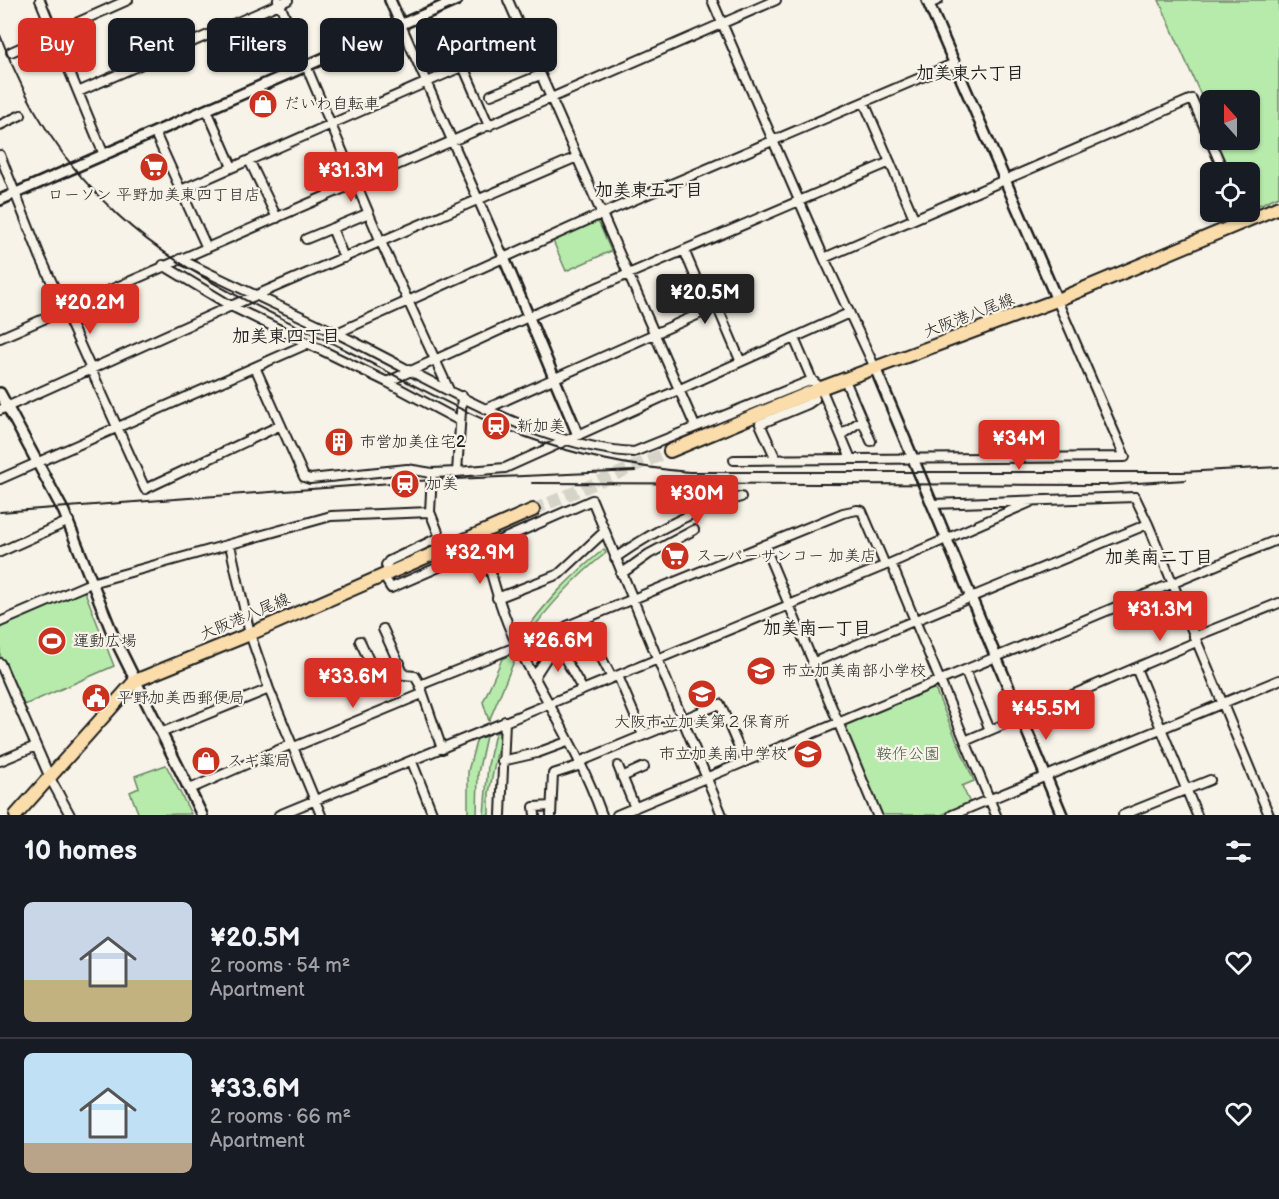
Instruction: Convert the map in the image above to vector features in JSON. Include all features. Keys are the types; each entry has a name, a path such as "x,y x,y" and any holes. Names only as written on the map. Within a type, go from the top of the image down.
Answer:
{"main road":[{"name":"大阪港八尾線","path":"1260,212 1279,207"},
{"name":"大阪港八尾線","path":"670,451 815,386 845,380 876,370 1057,300 1230,222"},
{"name":"大阪港八尾線","path":"16,815 135,681 250,634 533,510"}],"street":[{"path":"40,0 48,18"},
{"path":"88,18 129,0"},
{"path":"78,92 278,2 288,0"},
{"path":"390,0 398,18"},
{"path":"404,24 457,0"},
{"path":"508,0 516,18"},
{"path":"712,0 824,258 876,370 1062,815"},
{"path":"0,338 776,0"},
{"path":"734,459 1125,457 928,2 939,0"},
{"path":"278,2 285,18"},
{"path":"404,32 504,258 578,435"},
{"path":"11,52 18,49"},
{"path":"337,333 602,214 955,63"},
{"path":"308,68 381,242 449,390"},
{"path":"70,72 104,155"},
{"path":"0,200 293,72"},
{"path":"181,190 449,72"},
{"path":"466,72 489,126"},
{"path":"539,72 677,390 695,426"},
{"path":"491,95 540,75"},
{"path":"824,258 1192,99 1220,162"},
{"path":"864,102 914,218"},
{"path":"207,110 232,167"},
{"path":"0,125 21,115"},
{"path":"155,133 207,248"},
{"path":"0,155 40,256 145,489 281,425"},
{"path":"4,409 231,306 577,157"},
{"path":"249,160 277,218"},
{"path":"387,382 626,274 890,162"},
{"path":"306,239 369,213"},
{"path":"332,228 344,258"},
{"path":"684,250 709,309"},
{"path":"180,258 255,297 337,333 488,408 568,441 608,450 634,452 695,426 815,386"},
{"path":"163,266 231,306 387,382 460,421"},
{"path":"488,408 717,306 740,360"},
{"path":"255,367 304,477 310,479 407,469 432,473 505,468 740,360 849,313"},
{"path":"794,338 851,459"},
{"path":"0,479 117,425 307,344"},
{"path":"845,380 871,441"},
{"path":"776,459 760,424 808,404 815,399 815,386"},
{"path":"0,393 4,409 37,461 69,521 91,583 135,681 163,732 202,815"},
{"path":"457,472 462,396"},
{"path":"841,435 862,420"},
{"path":"432,473 430,512 440,537 389,561 386,565 386,574 391,588 592,500 656,660 722,815"},
{"path":"615,558 645,537 697,512 741,497"},
{"path":"932,504 1134,497 1173,582 1269,815"},
{"path":"279,815 888,564 1033,501"},
{"path":"535,676 567,626 843,513 857,510 862,512 915,622 996,815"},
{"path":"0,622 91,583 331,516 430,512"},
{"path":"0,552 69,521"},
{"path":"812,663 1148,524"},
{"path":"621,574 654,551 694,530"},
{"path":"497,598 559,574 604,532"},
{"path":"645,537 654,551"},
{"path":"618,815 1279,539"},
{"path":"230,544 250,634 268,689 321,815"},
{"path":"764,545 877,815"},
{"path":"484,547 497,598 518,646 580,763 602,815"},
{"path":"965,741 1136,668 1195,639 1279,603"},
{"path":"582,620 615,677 643,735"},
{"path":"383,629 404,675 416,676 442,749"},
{"path":"360,641 373,669 399,663"},
{"path":"556,643 583,690"},
{"path":"190,789 518,646"},
{"path":"0,663 50,778 70,815"},
{"path":"1136,668 1197,815"},
{"path":"965,670 990,730"},
{"path":"952,815 1279,680"},
{"path":"163,732 268,689"},
{"path":"535,815 534,807 551,811 553,774 681,718 720,704 745,762"},
{"path":"501,815 505,722"},
{"path":"502,761 537,753 567,742"},
{"path":"0,761 36,746"},
{"path":"412,762 433,815"},
{"path":"618,766 635,808"},
{"path":"622,777 644,767"},
{"path":"1123,815 1210,780"}],"green space":[{"path":"1159,0 1279,0 1279,196 1260,205 1260,162 1223,162 1217,150 1260,150 1260,90 1200,90 1200,93"},
{"path":"596,222 599,223 611,251 566,271 553,241"},
{"path":"604,549 606,553 561,594 523,642 520,639 549,602 569,580"},
{"name":"運動広場","path":"81,590 85,592 114,666 22,706 0,655 0,626"},
{"path":"513,653 517,654 489,721 483,702 502,659"},
{"name":"鞍作公園","path":"932,688 935,689 974,781 962,786 970,803 941,815 879,815 844,725"},
{"path":"501,732 489,793 489,815 484,815 488,765 495,733"},
{"path":"486,736 478,773 477,815 468,815 468,771 477,738"},
{"path":"166,765 191,814 139,815 130,792 139,788 135,776"}],"tunnel":[{"path":"533,510 670,451"}],"railway":[{"path":"0,35 34,110 63,155 98,196 141,235 191,270 244,299 450,404 500,427 546,444 606,460 689,472 1182,472 1279,467"},
{"path":"0,512 432,480 635,471"},
{"path":"532,483 1105,485 1186,480"}],"place":[{"name":"だいわ自転車","path":"263,104"},
{"name":"ローソン 平野加美東四丁目店","path":"154,167"},
{"name":"新加美","path":"496,426"},
{"name":"市営加美住宅2","path":"339,442"},
{"name":"加美","path":"405,484"},
{"name":"スーパーサンコー 加美店","path":"675,556"},
{"name":"運動広場","path":"52,641"},
{"name":"市立加美南部小学校","path":"761,671"},
{"name":"大阪市立加美第２保育所","path":"702,694"},
{"name":"平野加美西郵便局","path":"96,698"},
{"name":"市立加美南中学校","path":"808,754"},
{"name":"スギ薬局","path":"206,761"}],"district":[{"name":"加美東六丁目","path":"970,73"},
{"name":"加美東五丁目","path":"649,190"},
{"name":"加美東四丁目","path":"286,336"},
{"name":"加美南二丁目","path":"1159,557"},
{"name":"加美南一丁目","path":"817,628"}]}
